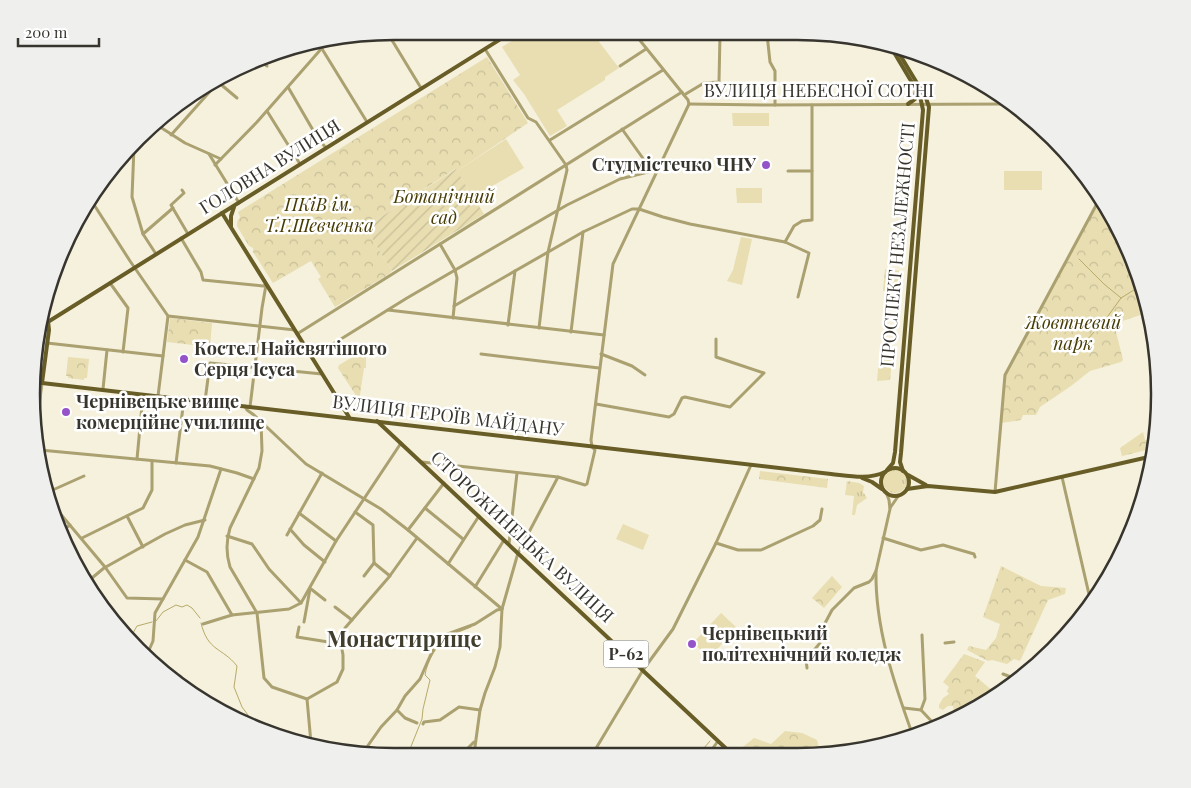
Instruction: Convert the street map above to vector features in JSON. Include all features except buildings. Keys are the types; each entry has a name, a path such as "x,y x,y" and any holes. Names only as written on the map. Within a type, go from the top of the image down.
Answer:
{"main road":[{"name":"ГОЛОВНА ВУЛИЦЯ","path":"48,321 500,40"},
{"name":"ПРОСПЕКТ НЕЗАЛЕЖНОСТІ","path":"886,471 893,463 895,452 923,104 916,87 895,54"},
{"name":"ПРОСПЕКТ НЕЗАЛЕЖНОСТІ","path":"902,56 928,104 921,213 900,453 900,462 905,473"},
{"path":"908,104 916,97 916,87"},
{"path":"231,228 230,216 237,204"},
{"path":"223,212 230,216"},
{"path":"223,212 231,228 349,418"},
{"path":"42,382 48,321"},
{"name":"ВУЛИЦЯ ГЕРОЇВ МАЙДАНУ","path":"42,382 860,477"},
{"name":"СТОРОЖИНЕЦЬКА ВУЛИЦЯ","path":"378,421 726,748"},
{"path":"860,477 872,482 891,495 899,494 906,489 928,486 995,492 1145,458"},
{"path":"860,477 874,476 895,468 928,486"},
{"path":"885,491 881,481 886,471"},
{"path":"905,473 909,482 906,489"}],"street":[{"path":"392,40 421,88"},
{"path":"422,462 558,477 585,485 595,450 592,447 591,440 613,264 639,209 654,171 688,104 688,100 639,40"},
{"path":"168,316 296,332 622,129 704,83 719,82 720,40"},
{"path":"767,40 770,62 775,71 775,106"},
{"path":"215,165 267,111 322,48 367,122"},
{"path":"620,66 646,49"},
{"path":"485,50 528,118 536,122 550,140 566,165 567,170 548,252 539,328"},
{"path":"550,140 663,70"},
{"path":"221,85 237,98"},
{"path":"288,87 317,137 326,148"},
{"path":"171,135 209,92"},
{"name":"ВУЛИЦЯ НЕБЕСНОЇ СОТНІ","path":"688,104 775,106 1000,104"},
{"path":"785,242 794,226 802,221 812,221 812,105"},
{"path":"267,111 300,164"},
{"path":"161,128 208,154 222,159"},
{"path":"622,129 654,171"},
{"path":"208,154 237,204"},
{"path":"134,155 132,192 143,234 156,254"},
{"path":"312,357 558,210 620,179 654,171"},
{"path":"788,171 812,172"},
{"path":"182,190 184,193 171,205 188,234"},
{"path":"95,205 168,316 158,396"},
{"path":"995,492 1005,375 1096,205"},
{"path":"143,234 173,208"},
{"path":"454,306 583,232 632,209 639,209 686,223 785,242 809,253 798,296"},
{"path":"571,332 583,232"},
{"path":"181,238 201,272 203,280 266,285"},
{"path":"440,244 455,270 457,283 453,318"},
{"path":"508,325 515,272"},
{"path":"110,283 128,308 123,352"},
{"path":"266,285 259,326 250,407 247,410 306,464 365,498 418,538 502,609"},
{"path":"388,310 604,335"},
{"path":"596,404 669,417 674,414 682,398 685,397 730,407 764,373 716,357 716,339"},
{"path":"47,343 163,356"},
{"path":"103,389 107,350"},
{"path":"481,354 599,368"},
{"path":"601,354 632,366 645,376"},
{"path":"205,401 210,363 322,374"},
{"path":"40,395 42,382"},
{"path":"137,459 143,394"},
{"path":"176,463 184,399"},
{"path":"250,407 254,415"},
{"path":"261,422 262,460 227,536 230,567 257,613 264,678 272,687 307,699 337,682 343,666 341,644 344,630 390,576 418,538"},
{"path":"204,624 232,615 289,609 301,603 336,540 401,443"},
{"path":"45,450 221,469 254,479"},
{"path":"82,538 139,510 146,504 152,490 152,461"},
{"path":"596,748 643,670 673,629 716,544 751,465"},
{"path":"150,649 153,641 154,618 198,537 221,469"},
{"path":"508,544 517,472"},
{"path":"287,535 322,473"},
{"path":"53,490 84,476"},
{"path":"474,748 480,710 500,647 502,609 518,552 558,477"},
{"path":"1062,477 1089,594"},
{"path":"408,530 444,483"},
{"path":"885,491 890,509"},
{"path":"899,494 890,509 876,571 880,620 885,649 890,671 911,729"},
{"path":"425,508 463,539"},
{"path":"716,544 738,550 761,550 813,526 820,520 822,509"},
{"path":"299,512 336,540"},
{"path":"355,512 373,525 374,563 364,576"},
{"path":"62,515 106,567 127,598 163,599"},
{"path":"127,516 143,547"},
{"path":"448,564 479,516"},
{"path":"92,578 106,567 185,525 204,520"},
{"path":"66,528 70,525"},
{"path":"290,529 304,546 325,562"},
{"path":"227,536 252,544 269,569 301,603"},
{"path":"883,538 921,550 943,545 974,554 975,557"},
{"path":"475,586 504,540"},
{"path":"185,560 207,572 232,615"},
{"path":"374,563 390,576"},
{"path":"823,627 832,610 854,588 869,582 876,571"},
{"path":"310,588 325,600"},
{"path":"304,622 310,588"},
{"path":"335,607 352,620"},
{"path":"367,747 380,726 397,710 420,679 431,654 441,638 475,624 497,610 502,609"},
{"path":"298,627 296,637 341,644"},
{"path":"921,710 924,699 922,635"},
{"path":"945,643 954,642"},
{"path":"807,668 806,660 820,643"},
{"path":"1003,674 1010,677"},
{"path":"307,699 311,738"},
{"path":"423,724 424,722 440,720 459,707 480,710"},
{"path":"904,708 921,710 932,721"},
{"path":"397,710 405,718 417,723"},
{"path":"713,748 718,740"},
{"path":"468,748 475,741"}],"green space":[{"path":"513,40 598,40 619,68 605,77 605,80 557,110 567,126 550,136 513,80 520,75 502,47"},
{"name":"ПКіВ ім. Т.Г.Шевченка","path":"487,57 528,123 457,171 455,169 365,227 392,271 335,307 318,279 321,277 311,261 273,283 253,252 253,248 249,246 237,226 240,217 238,212"},
{"path":"732,113 769,113 769,126 733,126"},
{"path":"506,139 524,168 478,194 475,191 471,193 457,171"},
{"name":"Ботанічний сад","path":"456,169 484,214 392,271 365,227"},
{"path":"1004,171 1042,171 1042,190 1004,190"},
{"path":"736,188 762,188 762,203 737,203"},
{"name":"Жовтневий парк","path":"1096,205 1124,259 1142,314 1114,324 1123,360 1090,371 1040,407 1036,415 1023,415 1021,420 1001,423 1005,375"},
{"path":"741,237 752,239 742,285 727,281 733,270"},
{"path":"885,269 900,271 898,293 883,291"},
{"path":"170,318 212,323 210,347 167,342"},
{"path":"45,334 41,373 43,348"},
{"path":"363,351 366,352 366,368 364,368 360,395 357,397 338,368 339,365"},
{"path":"68,357 89,359 87,378 84,378 84,380 68,378 66,376"},
{"path":"879,358 892,360 890,380 877,381"},
{"path":"1143,432 1145,440 1148,440 1146,450 1122,456 1120,448"},
{"path":"895,469 903,473 907,481 903,489 895,493 887,489 883,481 887,473"},
{"path":"760,471 828,479 827,488 759,479"},
{"path":"847,481 864,486 863,492 867,498 857,505 855,515 852,515 854,496 845,495"},
{"path":"623,524 649,535 643,550 616,539"},
{"path":"1001,566 1041,586 1066,588 1065,594 1048,600 1020,661 1014,659 1007,664 992,660 988,661 967,650 969,646 986,650 996,638 1000,624 983,617"},
{"path":"832,576 842,587 824,608 812,598"},
{"path":"721,613 736,627 710,658 693,643"},
{"path":"964,654 985,662 975,676 991,690 954,711 953,706 948,706 943,710 939,708 939,705 943,698 949,694 947,691 949,687 943,682"},
{"path":"785,731 802,733 817,740 819,747 742,748 754,738 771,744"}],"waterway":[{"path":"1079,259 1121,298"},
{"path":"1080,348 1121,298 1135,289"},
{"path":"156,621 163,612 176,605 182,607 187,605 200,618"},
{"path":"133,633 137,626 152,622"},
{"path":"201,623 207,639 237,666 234,687 248,716"},
{"path":"456,633 471,627"},
{"path":"410,748 422,719 430,680 425,675 428,664 437,647 450,635"},
{"path":"704,748 710,741"}],"place":[{"name":"Студмістечко ЧНУ","path":"766,165"},
{"name":"Костел Найсвятішого Серця Ісуса","path":"184,359"},
{"name":"Чернівецьке вище комерційне училище","path":"66,412"},
{"name":"Чернівецький політехнічний коледж","path":"692,644"}],"district":[{"name":"Монастирище","path":"404,639"}]}
